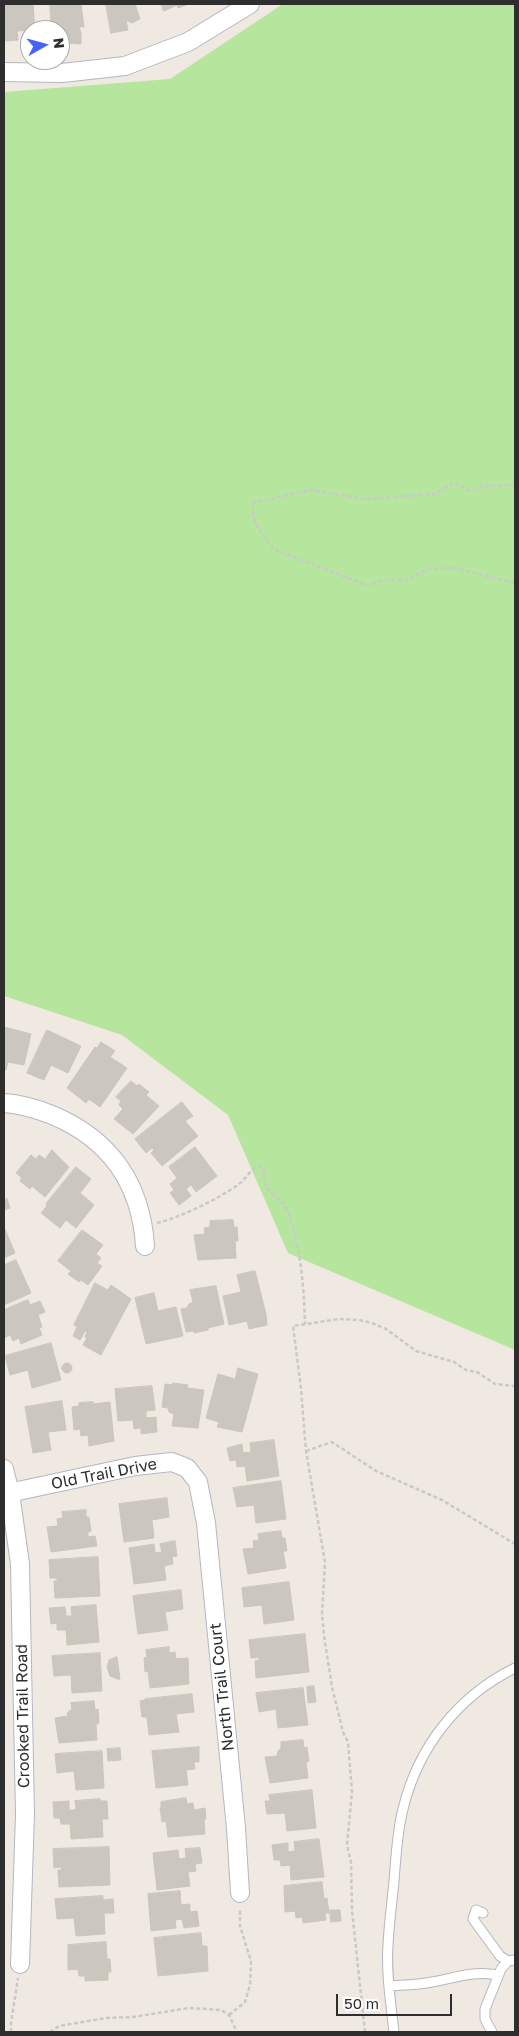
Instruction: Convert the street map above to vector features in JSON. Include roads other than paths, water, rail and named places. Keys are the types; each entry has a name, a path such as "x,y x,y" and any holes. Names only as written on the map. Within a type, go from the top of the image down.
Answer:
{"street":[{"path":"4,72 62,73 125,66 188,42 250,4"},
{"path":"4,1103 41,1111 61,1119 90,1136 104,1148 126,1177 134,1193 144,1226 145,1246"},
{"name":"Old Trail Drive","path":"7,1493 127,1468 172,1462 187,1468 198,1482"},
{"name":"Crooked Trail Road","path":"4,1469 18,1544 25,1814 20,1964"},
{"name":"North Trail Court","path":"198,1482 206,1523 236,1828 240,1893"}],"lane":[{"path":"394,2032 389,1986 388,1946 398,1832 409,1788 428,1747 455,1712 487,1684 515,1668"},
{"path":"483,1913 476,1910 473,1919 500,1956 511,1961 497,1975 485,2009 485,2019 492,2032"},
{"path":"389,1986 431,1982 464,1974 483,1972 497,1975"}]}
